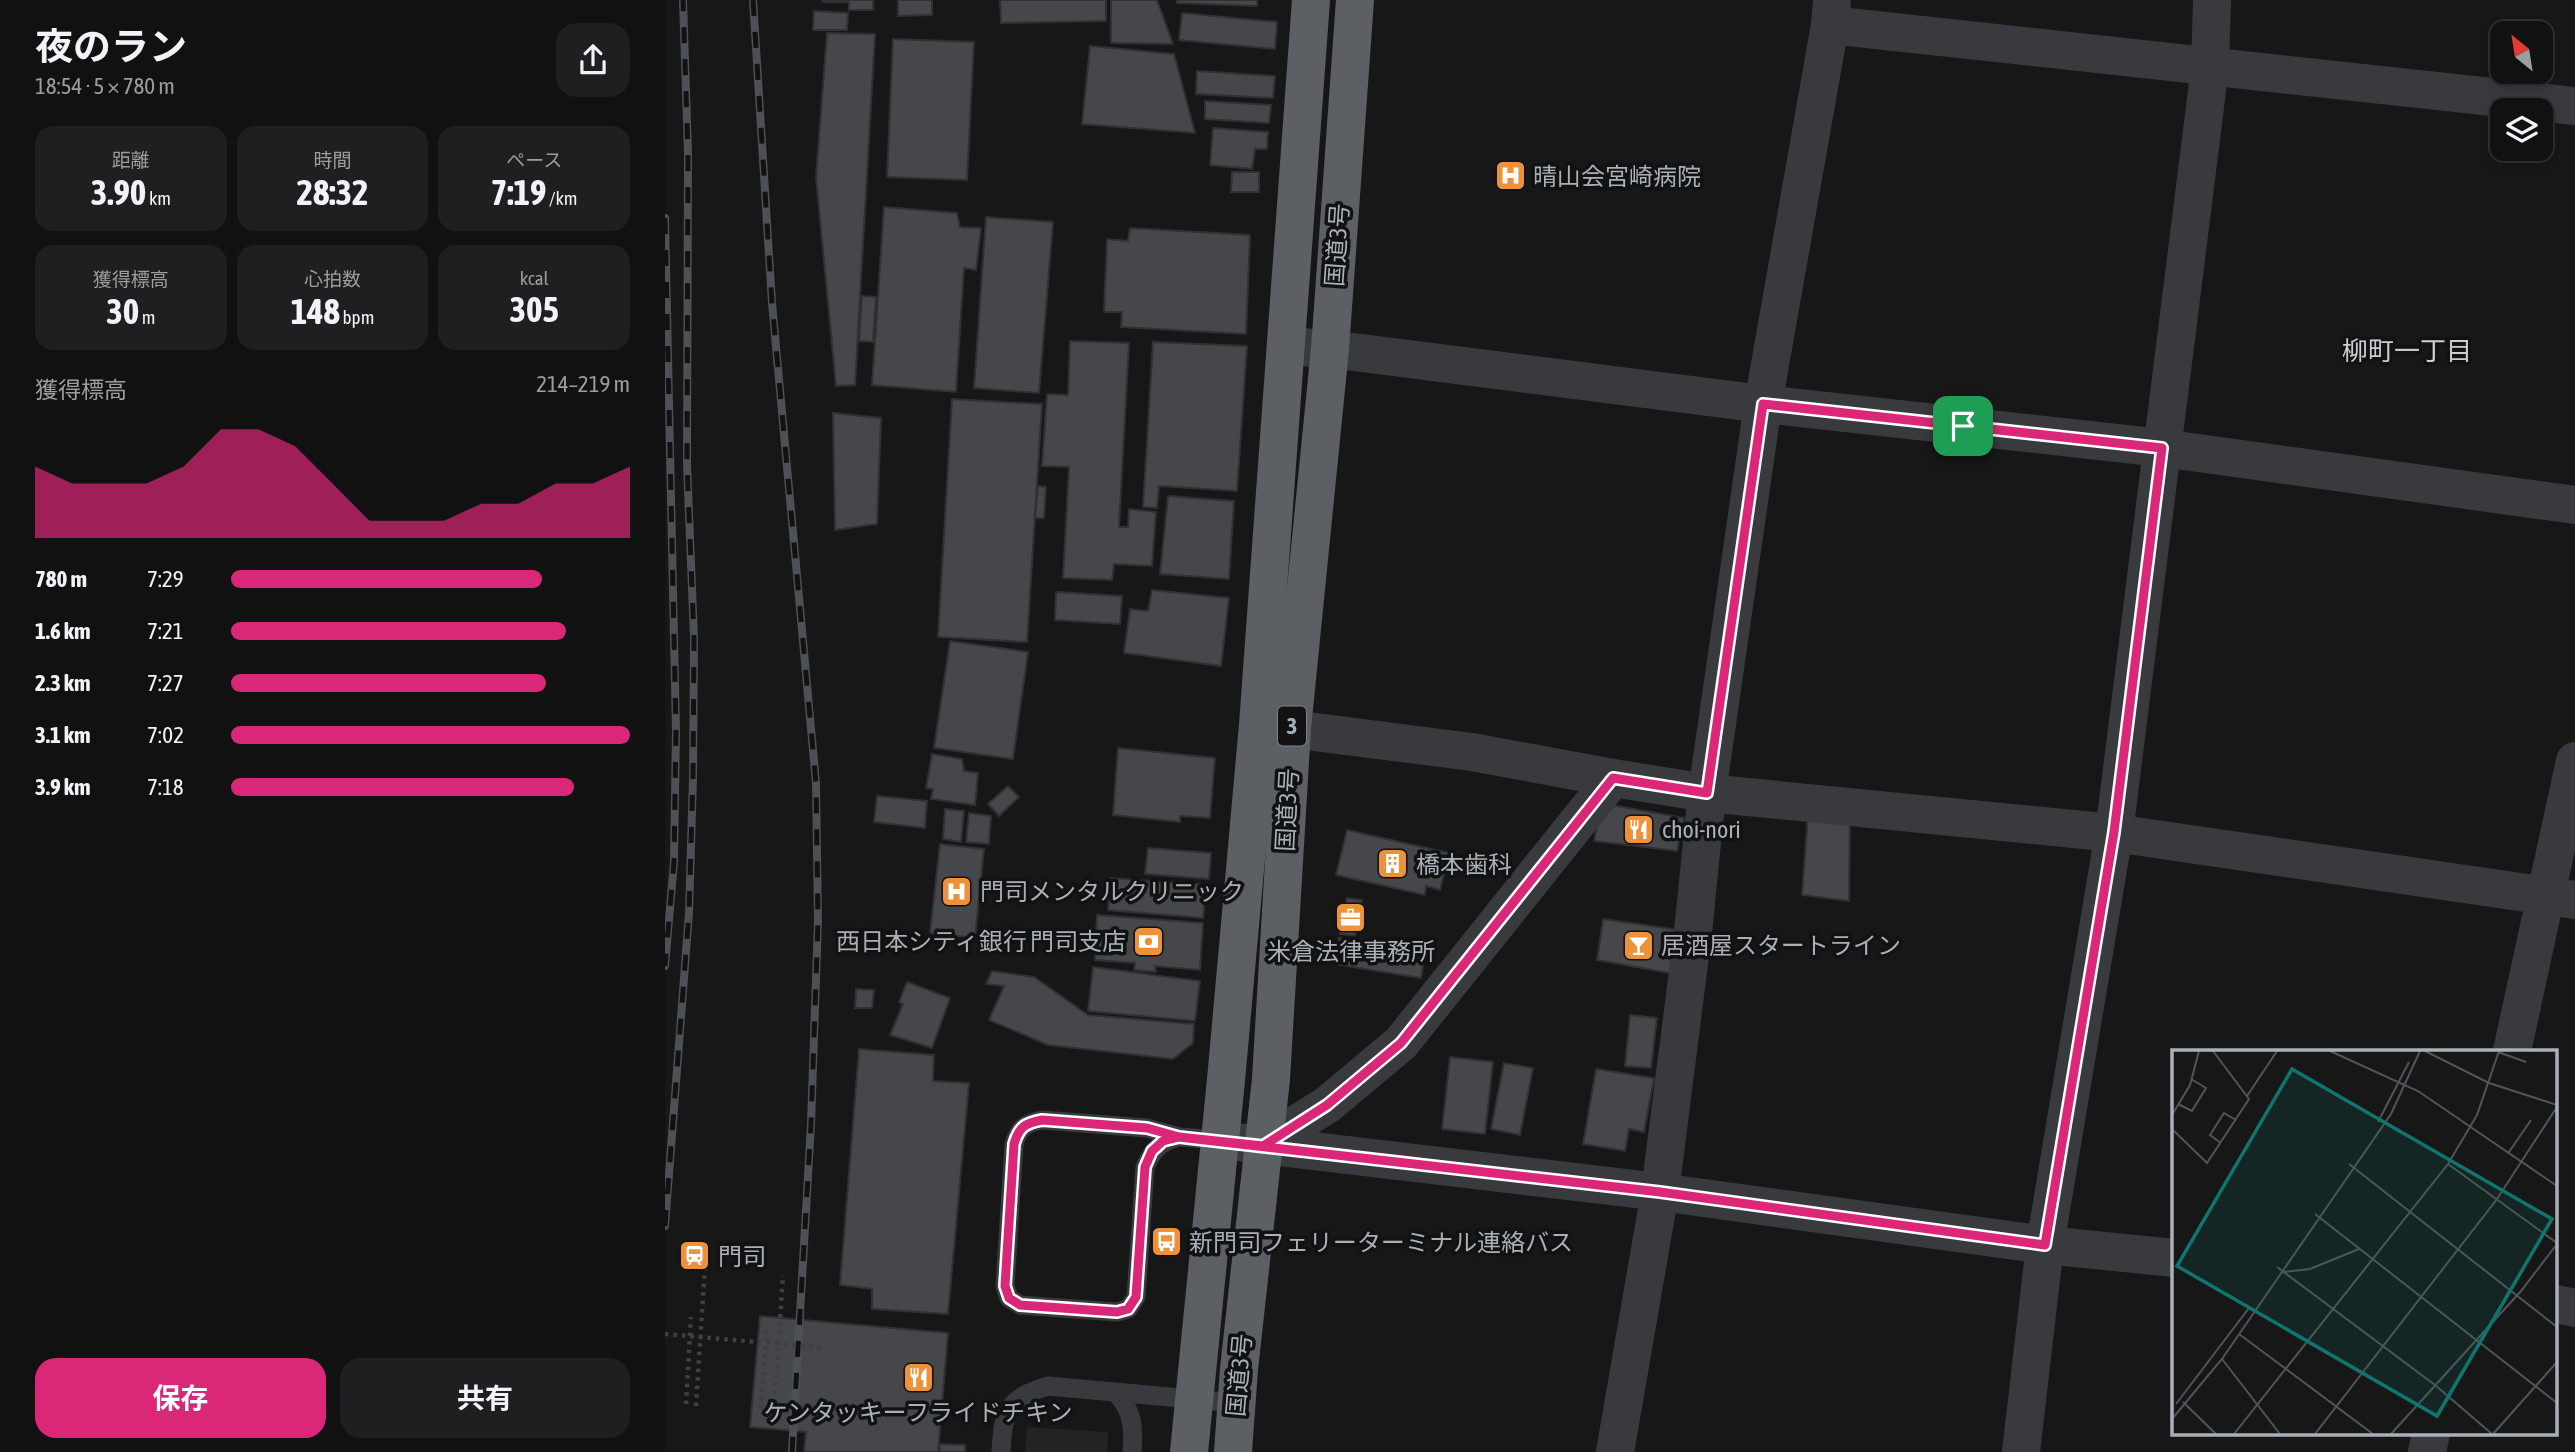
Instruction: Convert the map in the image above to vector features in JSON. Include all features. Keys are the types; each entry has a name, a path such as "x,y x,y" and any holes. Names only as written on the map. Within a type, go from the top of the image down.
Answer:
{"highway":[{"name":"国道3号","path":"1233,1452 1271,1079 1275,726 1286,345 1311,0"},
{"name":"国道3号","path":"1189,1452 1220,1140 1275,726 1330,349 1355,0"}],"street":[{"path":"2021,1452 2045,1245 2114,832 2210,67 2213,0"},
{"path":"1615,1452 1660,1192 1693,932 1707,793 1763,404 1831,12 2210,67 2575,106"},
{"path":"1286,345 1763,404 2162,448 2575,505"},
{"path":"1275,726 1472,752 1707,793 2114,832 2560,898"},
{"path":"2512,1050 2560,898 2575,761"},
{"path":"1263,1146 1327,1105 1401,1043 1613,778"},
{"path":"1220,1140 1660,1192 2045,1245 2172,1258"},
{"path":"2557,1304 2575,1308"},
{"path":"2427,1452 2431,1434"}],"lane":[{"path":"1179,1137 1163,1141 1152,1151 1145,1167 1136,1297 1128,1309 1117,1312 1020,1305 1009,1298 1005,1286 1014,1144 1018,1130 1028,1122 1042,1120 1147,1128 1179,1137 1220,1140"},
{"path":"1001,1451 1003,1421 1011,1404 1027,1392 1048,1386 1236,1403"},
{"path":"1115,1392 1126,1402 1132,1419 1132,1452"}],"path":[{"path":"696,1406 705,1266"},
{"path":"774,1411 783,1275"},
{"path":"686,1404 691,1317"},
{"path":"761,1409 767,1324"},
{"path":"665,1334 826,1348"}],"shaded area":[{"path":"1027,1427 1108,1432 1107,1452 1025,1452"}],"building":[{"path":"823,0 873,0 873,10 849,10 849,2"},
{"path":"898,0 932,0 932,15 898,16"},
{"path":"1000,0 1106,0 1106,21 1001,23"},
{"path":"1111,0 1157,0 1173,44 1111,43"},
{"path":"1177,0 1257,0 1257,6 1177,3"},
{"path":"814,11 848,13 847,30 813,30"},
{"path":"1182,13 1277,22 1275,49 1179,40"},
{"path":"827,33 875,34 855,385 836,386 816,177"},
{"path":"893,39 974,42 967,180 887,177"},
{"path":"1090,46 1174,54 1195,133 1082,124"},
{"path":"1197,71 1275,76 1273,98 1196,94"},
{"path":"1205,101 1271,105 1269,123 1205,119"},
{"path":"1213,128 1268,132 1267,149 1255,149 1252,169 1210,165"},
{"path":"1232,172 1259,172 1259,192 1231,192"},
{"path":"884,207 957,213 960,227 981,228 976,270 964,268 956,392 872,385"},
{"path":"986,217 1053,222 1039,393 974,388"},
{"path":"1130,228 1250,235 1246,334 1121,327 1122,312 1104,312 1107,239 1128,241"},
{"path":"862,296 876,297 873,342 859,341"},
{"path":"1070,341 1129,343 1119,527 1128,527 1129,509 1156,512 1152,566 1114,564 1112,580 1063,578 1069,467 1042,466 1047,394 1068,395"},
{"path":"1153,342 1247,346 1237,491 1159,486 1157,508 1143,507"},
{"path":"952,399 1042,404 1027,642 938,637"},
{"path":"833,413 881,418 877,524 835,530"},
{"path":"1038,486 1046,487 1044,518 1035,518"},
{"path":"1168,496 1234,501 1229,579 1160,574"},
{"path":"1152,590 1229,598 1221,666 1124,653 1130,609 1148,611"},
{"path":"1056,592 1122,596 1120,624 1055,620"},
{"path":"950,641 1028,652 1013,759 934,748"},
{"path":"1118,748 1215,758 1210,818 1180,816 1180,822 1113,815"},
{"path":"932,754 962,759 964,771 978,773 975,805 931,799 933,789 926,788"},
{"path":"1008,786 1019,797 999,816 988,804"},
{"path":"877,796 927,801 925,828 874,822"},
{"path":"1809,802 1850,806 1849,901 1802,895"},
{"name":"choi-nori","path":"1612,805 1684,818 1677,851 1594,841 1599,815"},
{"path":"945,809 964,811 961,842 943,839"},
{"path":"969,813 991,816 989,844 966,842"},
{"name":"橋本歯科","path":"1347,830 1449,853 1440,890 1426,886 1425,895 1336,875"},
{"name":"門司メンタルクリニック","path":"940,844 984,849 975,938 930,933"},
{"path":"1148,848 1211,853 1209,879 1145,874"},
{"path":"1110,878 1206,885 1203,918 1108,910"},
{"name":"米倉法律事務所","path":"1347,898 1362,900 1355,936 1340,934"},
{"name":"西日本シティ銀行 門司支店","path":"1097,915 1203,923 1200,970 1155,966 1156,972 1134,970 1135,963 1095,960"},
{"name":"居酒屋スタートライン","path":"1603,919 1679,930 1670,973 1597,960"},
{"path":"1339,938 1425,952 1421,978 1334,964"},
{"path":"1093,967 1200,981 1195,1021 1088,1011"},
{"path":"992,971 1034,977 1088,1015 1194,1024 1193,1043 1173,1059 1048,1045 989,1020 1004,986 986,984"},
{"path":"907,982 950,998 932,1048 890,1035 903,1004 899,1002"},
{"path":"856,989 874,990 872,1008 855,1008"},
{"path":"1630,1015 1657,1018 1651,1068 1625,1066"},
{"path":"859,1049 934,1055 933,1081 969,1083 948,1314 872,1309 872,1289 840,1285"},
{"path":"1450,1057 1493,1062 1485,1134 1442,1129"},
{"path":"1504,1063 1533,1068 1520,1135 1491,1129"},
{"path":"1596,1069 1654,1078 1644,1132 1629,1129 1625,1151 1583,1144"},
{"name":"門司","path":"760,1316 948,1333 938,1452 804,1452 806,1432 750,1427"},
{"path":"940,1444 965,1445 965,1452 940,1452"}],"railway":[{"path":"665,1226 689,913 693,778 694,638 687,464 688,153 683,0"},
{"path":"753,0 772,303 816,783 818,921 811,1124 792,1452"},
{"path":"665,218 676,730 674,862 665,966"}],"place":[{"name":"晴山会宮崎病院","path":"1510,176"},
{"name":"choi-nori","path":"1639,829"},
{"name":"橋本歯科","path":"1393,864"},
{"name":"門司メンタルクリニック","path":"957,891"},
{"name":"米倉法律事務所","path":"1351,917"},
{"name":"西日本シティ銀行 門司支店","path":"1149,941"},
{"name":"居酒屋スタートライン","path":"1638,945"},
{"name":"新門司フェリーターミナル連絡バス","path":"1166,1242"},
{"name":"門司","path":"695,1256"},
{"name":"ケンタッキーフライドチキン","path":"918,1378"}],"district":[{"name":"柳町一丁目","path":"2407,351"}],"route":[{"path":"1963,426 1763,404 1707,793 1613,778 1401,1043 1327,1105 1263,1146 1179,1137 1163,1141 1152,1151 1145,1167 1136,1297 1128,1309 1117,1312 1020,1305 1009,1298 1005,1286 1014,1144 1018,1130 1028,1122 1042,1120 1147,1128 1179,1137 1660,1192 2045,1245 2114,832 2162,448 1963,426"}]}
